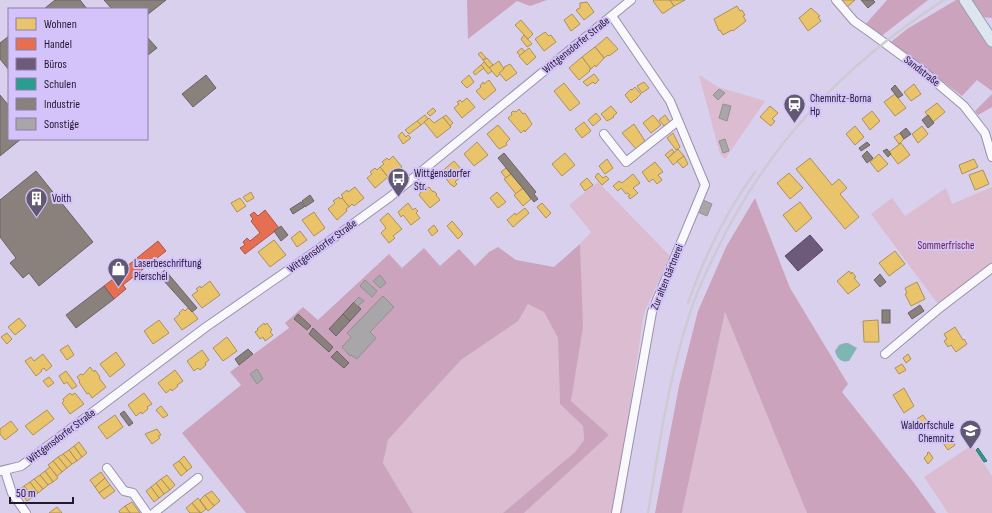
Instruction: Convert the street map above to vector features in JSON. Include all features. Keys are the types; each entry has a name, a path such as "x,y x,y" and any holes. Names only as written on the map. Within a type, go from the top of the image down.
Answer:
{"main road":[{"path":"965,0 992,41"}],"street":[{"name":"Wittgensdorfer Straße","path":"3,471 21,466 206,327 310,255 390,197 513,95 632,0"},
{"name":"Sandstraße","path":"836,0 854,22 871,32 924,72 964,106 984,133 992,157"},
{"name":"Zur alten Gärtnerei","path":"612,16 670,101 705,185 652,312 616,513"},
{"path":"604,134 626,162 678,121"},
{"path":"885,354 941,307 992,268"},
{"path":"107,468 124,491 133,493 147,513"},
{"path":"3,471 12,493 26,513"},
{"path":"154,513 198,478"}],"green space":[{"path":"699,75 718,87 765,101 725,159 720,154"},
{"path":"598,182 670,256 644,313 629,413 637,414 622,513 524,513 609,435 571,401 582,327 580,244 591,232 569,205"},
{"name":"Sommerfrische","path":"992,187 992,264 938,304 871,214 892,198 905,216 946,188 952,204"},
{"path":"528,304 544,312 558,338 560,404 583,426 584,440 575,452 503,513 413,513 383,463 388,440 461,360 517,321"},
{"path":"725,312 807,513 682,513"},
{"name":"Waldorfschule Chemnitz","path":"972,445 992,476 992,513 948,513 924,477"}],"shaded area":[{"path":"467,0 547,0 530,6 517,1 468,39"},
{"path":"887,0 928,0 880,37 864,26"},
{"path":"956,0 961,0 992,44 992,91 977,80 962,96 891,42 907,29"},
{"path":"970,0 992,0 992,18 981,17"},
{"path":"992,94 992,107 978,115 975,111"},
{"path":"755,198 790,288 848,384 842,392 936,513 807,513 725,312 682,513 655,513 679,386 698,311 726,247"},
{"path":"580,244 583,327 571,401 609,435 524,513 503,513 575,452 584,440 583,426 560,404 558,338 544,312 528,304 518,321 461,360 388,440 383,463 413,513 246,513 182,433 241,385 230,372 289,328 285,323 303,307 318,320 389,254 402,268 424,248 440,266 459,249 475,266 489,252 498,247 516,260 554,267"},
{"path":"845,343 857,348 849,361 840,359 835,351 839,345"}],"building: Wohnen":[{"path":"670,0 674,6 662,13 653,1"},
{"path":"670,0 685,0 674,6"},
{"path":"841,0 855,0 847,7"},
{"path":"587,2 594,12 584,20 576,10 580,8 580,3"},
{"path":"737,6 745,15 743,16 746,21 733,31 732,30 723,35 720,30 719,31 714,19"},
{"path":"811,8 820,16 818,17 821,21 808,31 799,18"},
{"path":"572,14 580,24 571,31 564,20"},
{"path":"521,20 533,34 528,39 515,25"},
{"path":"545,32 549,36 551,35 556,42 544,51 535,39"},
{"path":"524,35 532,44 527,47 521,39"},
{"path":"607,37 618,49 604,58 595,47"},
{"path":"595,47 604,58 596,67 595,65 591,69 582,57"},
{"path":"522,48 525,52 520,56 517,52"},
{"path":"529,48 536,57 527,65 519,56"},
{"path":"481,52 486,58 483,60 478,54"},
{"path":"582,57 591,69 579,80 569,68"},
{"path":"487,58 493,65 489,68 483,60"},
{"path":"499,61 504,69 497,77 489,68"},
{"path":"484,62 492,71 488,74 481,65"},
{"path":"510,64 517,73 506,81 499,73 504,69 504,67"},
{"path":"481,65 484,68 475,75 473,72"},
{"path":"594,74 599,80 595,84 593,82 587,86 583,82"},
{"path":"469,75 474,82 467,88 461,82"},
{"path":"489,80 496,90 484,100 476,91 481,87 480,86 483,82 484,84"},
{"path":"644,82 649,88 642,93 637,86"},
{"path":"564,83 580,103 570,111 554,91"},
{"path":"914,84 921,94 911,101 904,92"},
{"path":"635,87 641,94 631,103 625,95"},
{"path":"895,94 906,108 895,116 884,102"},
{"path":"467,98 475,107 462,118 454,108 459,104 457,102 460,100 462,102"},
{"path":"937,103 945,112 933,122 925,112"},
{"path":"611,106 617,113 613,116 614,117 607,121 601,114"},
{"path":"770,106 778,113 772,119 775,121 771,126 760,117"},
{"path":"433,108 436,111 430,116 427,113"},
{"path":"519,109 523,114 525,113 532,124 525,132 524,130 521,133 508,118 512,115 511,113 513,111 516,112"},
{"path":"872,111 880,121 870,130 862,119"},
{"path":"596,113 601,119 593,126 588,120"},
{"path":"425,115 428,119 421,125 417,121"},
{"path":"446,115 453,123 450,126 443,117"},
{"path":"653,115 661,125 651,133 643,123"},
{"path":"665,115 670,122 664,126 659,120"},
{"path":"443,117 451,127 437,138 424,122 429,118 434,123"},
{"path":"417,121 421,125 409,134 405,130"},
{"path":"584,122 591,131 582,138 575,129"},
{"path":"634,124 645,141 636,149 622,133"},
{"path":"498,125 510,139 506,143 507,145 499,149 487,134"},
{"path":"855,126 864,137 855,145 846,134"},
{"path":"922,126 928,134 918,143 912,134"},
{"path":"402,132 406,137 408,135 411,138 403,144 398,136"},
{"path":"673,133 680,147 676,150 667,138"},
{"path":"900,133 904,139 899,144 894,137"},
{"path":"477,142 488,155 474,166 464,154"},
{"path":"901,143 910,155 898,164 889,152"},
{"path":"672,149 674,152 668,158 665,155"},
{"path":"678,149 684,156 673,165 668,158"},
{"path":"565,153 575,165 562,176 552,164"},
{"path":"879,154 888,164 878,172 870,162"},
{"path":"393,156 402,167 388,177 380,167 384,164 382,162 387,158 389,160"},
{"path":"684,156 688,164 683,168 677,161"},
{"path":"810,158 832,185 839,179 847,188 840,194 859,217 845,229 796,169"},
{"path":"607,159 613,168 605,174 599,166"},
{"path":"974,159 978,167 962,174 959,165"},
{"path":"454,161 465,173 455,182 457,184 454,187 441,172"},
{"path":"655,162 663,172 658,175 662,180 657,184 653,179 649,182 642,172"},
{"path":"380,167 388,177 375,188 367,178 372,174 370,172 375,168 377,170"},
{"path":"506,168 511,174 506,178 501,172"},
{"path":"983,170 989,184 975,190 969,175"},
{"path":"598,173 603,178 606,176 609,179 602,185 595,177"},
{"path":"789,173 803,188 790,199 777,183"},
{"path":"511,174 523,188 516,194 504,179"},
{"path":"633,174 640,183 633,188 638,193 630,199 628,196 630,195 628,193 626,194 621,188 618,191 613,186 619,181 622,183"},
{"path":"587,178 593,185 585,191 580,184"},
{"path":"355,187 364,198 354,206 352,204 349,207 341,195 347,190 348,192"},
{"path":"429,187 437,194 436,195 440,200 430,208 419,195"},
{"path":"523,188 531,199 523,206 514,195"},
{"path":"251,192 254,198 247,202 243,197"},
{"path":"497,192 506,202 498,208 490,198"},
{"path":"339,197 340,199 342,198 349,207 346,209 347,211 337,220 328,209 335,203 333,201"},
{"path":"240,198 246,206 237,212 231,203"},
{"path":"800,202 812,218 796,232 783,215"},
{"path":"408,203 413,210 415,208 418,211 416,213 420,218 411,225 403,215 401,217 398,212"},
{"path":"542,203 551,213 546,218 537,207"},
{"path":"525,208 529,213 513,227 507,220 515,213 516,215"},
{"path":"314,212 325,228 314,236 302,220"},
{"path":"388,213 402,229 393,236 395,238 389,243 381,233 386,228 380,220"},
{"path":"452,221 463,234 458,239 447,226"},
{"path":"434,225 438,231 432,236 428,230"},
{"path":"300,231 307,240 297,247 291,238"},
{"path":"274,240 286,255 270,267 258,252"},
{"path":"895,251 905,264 889,276 879,263"},
{"path":"849,271 856,277 854,278 860,285 848,294 837,281"},
{"path":"210,281 220,295 202,308 192,295 198,291 196,289 200,286 201,288"},
{"path":"917,282 925,299 911,306 905,294 907,293 905,288"},
{"path":"189,307 198,319 182,330 174,319 183,309 185,311"},
{"path":"19,318 26,326 15,335 8,327"},
{"path":"159,320 169,333 153,344 144,331"},
{"path":"878,320 879,342 864,342 863,321"},
{"path":"264,323 265,325 267,323 272,330 270,332 273,335 265,341 263,337 260,339 255,332"},
{"path":"955,327 967,344 956,352 951,345 948,347 944,341 947,339 944,334"},
{"path":"7,333 12,339 7,344 1,337"},
{"path":"227,337 237,351 223,361 213,348"},
{"path":"68,345 74,355 67,360 60,350"},
{"path":"202,350 209,360 200,370 198,368 194,371 187,361"},
{"path":"116,352 125,365 110,377 100,364"},
{"path":"43,354 52,366 46,371 44,368 36,376 25,361 31,357 34,361"},
{"path":"908,354 911,359 906,363 903,358"},
{"path":"902,364 906,370 899,374 895,368"},
{"path":"90,367 94,372 95,370 106,387 92,398 89,393 87,394 77,377 81,374 83,375"},
{"path":"175,370 183,381 172,391 171,389 166,393 158,383"},
{"path":"66,371 77,386 72,389 67,382 64,384 59,376"},
{"path":"49,377 54,383 48,387 43,381"},
{"path":"904,388 914,406 904,413 893,395"},
{"path":"70,393 72,395 75,393 84,404 70,414 62,403 64,401 63,399"},
{"path":"144,393 152,404 147,407 148,409 142,414 141,412 136,416 128,405"},
{"path":"161,406 168,415 163,418 156,410"},
{"path":"47,410 54,419 33,435 25,426"},
{"path":"115,415 123,427 107,439 98,427"},
{"path":"923,415 927,421 921,425 917,419"},
{"path":"11,421 18,430 5,440 0,434 0,429"},
{"path":"157,429 161,435 158,436 160,438 152,444 145,434"},
{"path":"950,437 955,445 948,450 943,443"},
{"path":"79,442 87,453 82,457 74,446"},
{"path":"74,446 82,457 77,461 69,450"},
{"path":"69,450 77,461 72,464 63,454"},
{"path":"929,452 933,458 928,464 924,458"},
{"path":"63,454 72,464 67,468 58,457"},
{"path":"184,456 192,467 187,471 179,461"},
{"path":"58,457 67,468 62,472 53,461"},
{"path":"53,461 62,472 57,476 48,465"},
{"path":"179,461 187,471 181,476 173,465"},
{"path":"50,467 58,478 53,482 45,471"},
{"path":"45,471 53,482 48,485 40,475"},
{"path":"101,472 105,478 95,487 90,480"},
{"path":"40,475 48,485 43,489 34,479"},
{"path":"167,475 175,485 170,490 161,479"},
{"path":"105,478 110,485 99,493 95,487"},
{"path":"34,479 43,489 38,493 30,482"},
{"path":"161,479 170,490 164,494 156,483"},
{"path":"30,482 38,493 33,497 24,486"},
{"path":"156,483 164,494 159,498 151,487"},
{"path":"110,485 115,491 104,499 99,493"},
{"path":"24,486 33,497 27,501 19,490"},
{"path":"151,487 159,498 154,502 146,491"},
{"path":"212,491 220,501 214,506 205,495"},
{"path":"205,495 214,506 208,511 200,500"},
{"path":"198,498 206,509 201,513 192,503"},
{"path":"132,502 140,513 130,513 125,506"},
{"path":"192,503 200,513 190,513 186,508"},
{"path":"125,506 130,513 120,513 119,511"},
{"path":"57,507 62,513 49,513"}],"building: Handel":[{"path":"265,210 279,228 245,254 240,248 245,245 243,242 247,238 250,241 260,233 251,221 253,219 250,215 254,212 258,216"},
{"path":"158,241 166,251 123,285 126,289 114,299 104,286"}],"building: Büros":[{"path":"810,235 823,250 798,271 785,256"}],"building: Schulen":[{"path":"978,448 987,461 984,462 976,450"}],"building: Industrie":[{"path":"55,0 80,0 86,8 45,8"},
{"path":"104,0 166,0 148,14 148,8 111,8"},
{"path":"861,0 873,0 875,2 868,8"},
{"path":"8,37 8,69 0,59 0,43"},
{"path":"148,38 157,48 148,55"},
{"path":"206,75 216,88 193,107 182,94"},
{"path":"895,85 903,95 898,98 891,89"},
{"path":"0,95 8,105 8,140 20,140 0,156"},
{"path":"928,115 934,123 928,128 922,120"},
{"path":"906,128 911,134 904,139 900,133"},
{"path":"867,142 870,145 861,151 859,148"},
{"path":"887,149 891,154 888,157 883,151"},
{"path":"867,151 873,158 867,163 862,156"},
{"path":"504,153 536,192 534,194 538,199 534,202 498,158"},
{"name":"Voith","path":"36,171 93,242 39,286 29,273 23,278 10,263 16,258 0,237 0,200"},
{"path":"310,195 314,201 305,207 302,201"},
{"path":"301,202 304,207 293,214 290,209"},
{"path":"281,226 288,235 281,241 274,231"},
{"path":"165,270 197,308 192,312 159,275"},
{"path":"880,274 886,282 880,287 874,280"},
{"path":"104,286 114,299 76,328 66,315"},
{"path":"354,302 361,309 350,321 343,314"},
{"path":"920,305 924,311 912,319 908,313"},
{"path":"882,310 890,310 890,323 882,323"},
{"path":"298,314 311,326 307,330 294,319"},
{"path":"343,314 350,321 336,336 329,329"},
{"path":"313,328 333,347 329,352 309,334"},
{"path":"248,349 253,354 239,365 235,359"},
{"path":"337,351 349,363 344,368 331,357"},
{"path":"124,411 133,423 129,426 120,414"}],"building: Sonstige":[{"path":"719,89 725,93 718,100 713,95"},
{"path":"723,104 731,106 727,121 719,118"},
{"path":"725,139 729,151 723,153 719,141"},
{"path":"703,200 712,204 707,216 698,212"},
{"path":"380,275 386,283 380,288 373,281"},
{"path":"365,280 377,291 372,297 360,286"},
{"path":"383,296 394,307 370,332 376,338 357,359 351,355 350,356 342,347 351,337 347,333"},
{"path":"359,297 364,301 358,306 354,302"},
{"path":"257,369 263,379 257,384 250,374"}],"railway":[{"path":"648,513 675,364 691,308 734,216 757,179 783,144 810,112 840,81 907,25 944,0"},
{"path":"688,303 701,269 725,219 744,187 755,172"}],"place":[{"name":"Chemnitz-Borna Hp","path":"794,124"},
{"name":"Wittgensdorfer Str.","path":"398,198"},
{"name":"Voith","path":"37,218"},
{"name":"Laserbeschriftung Pierschel","path":"118,288"},
{"name":"Waldorfschule Chemnitz","path":"970,450"}]}
